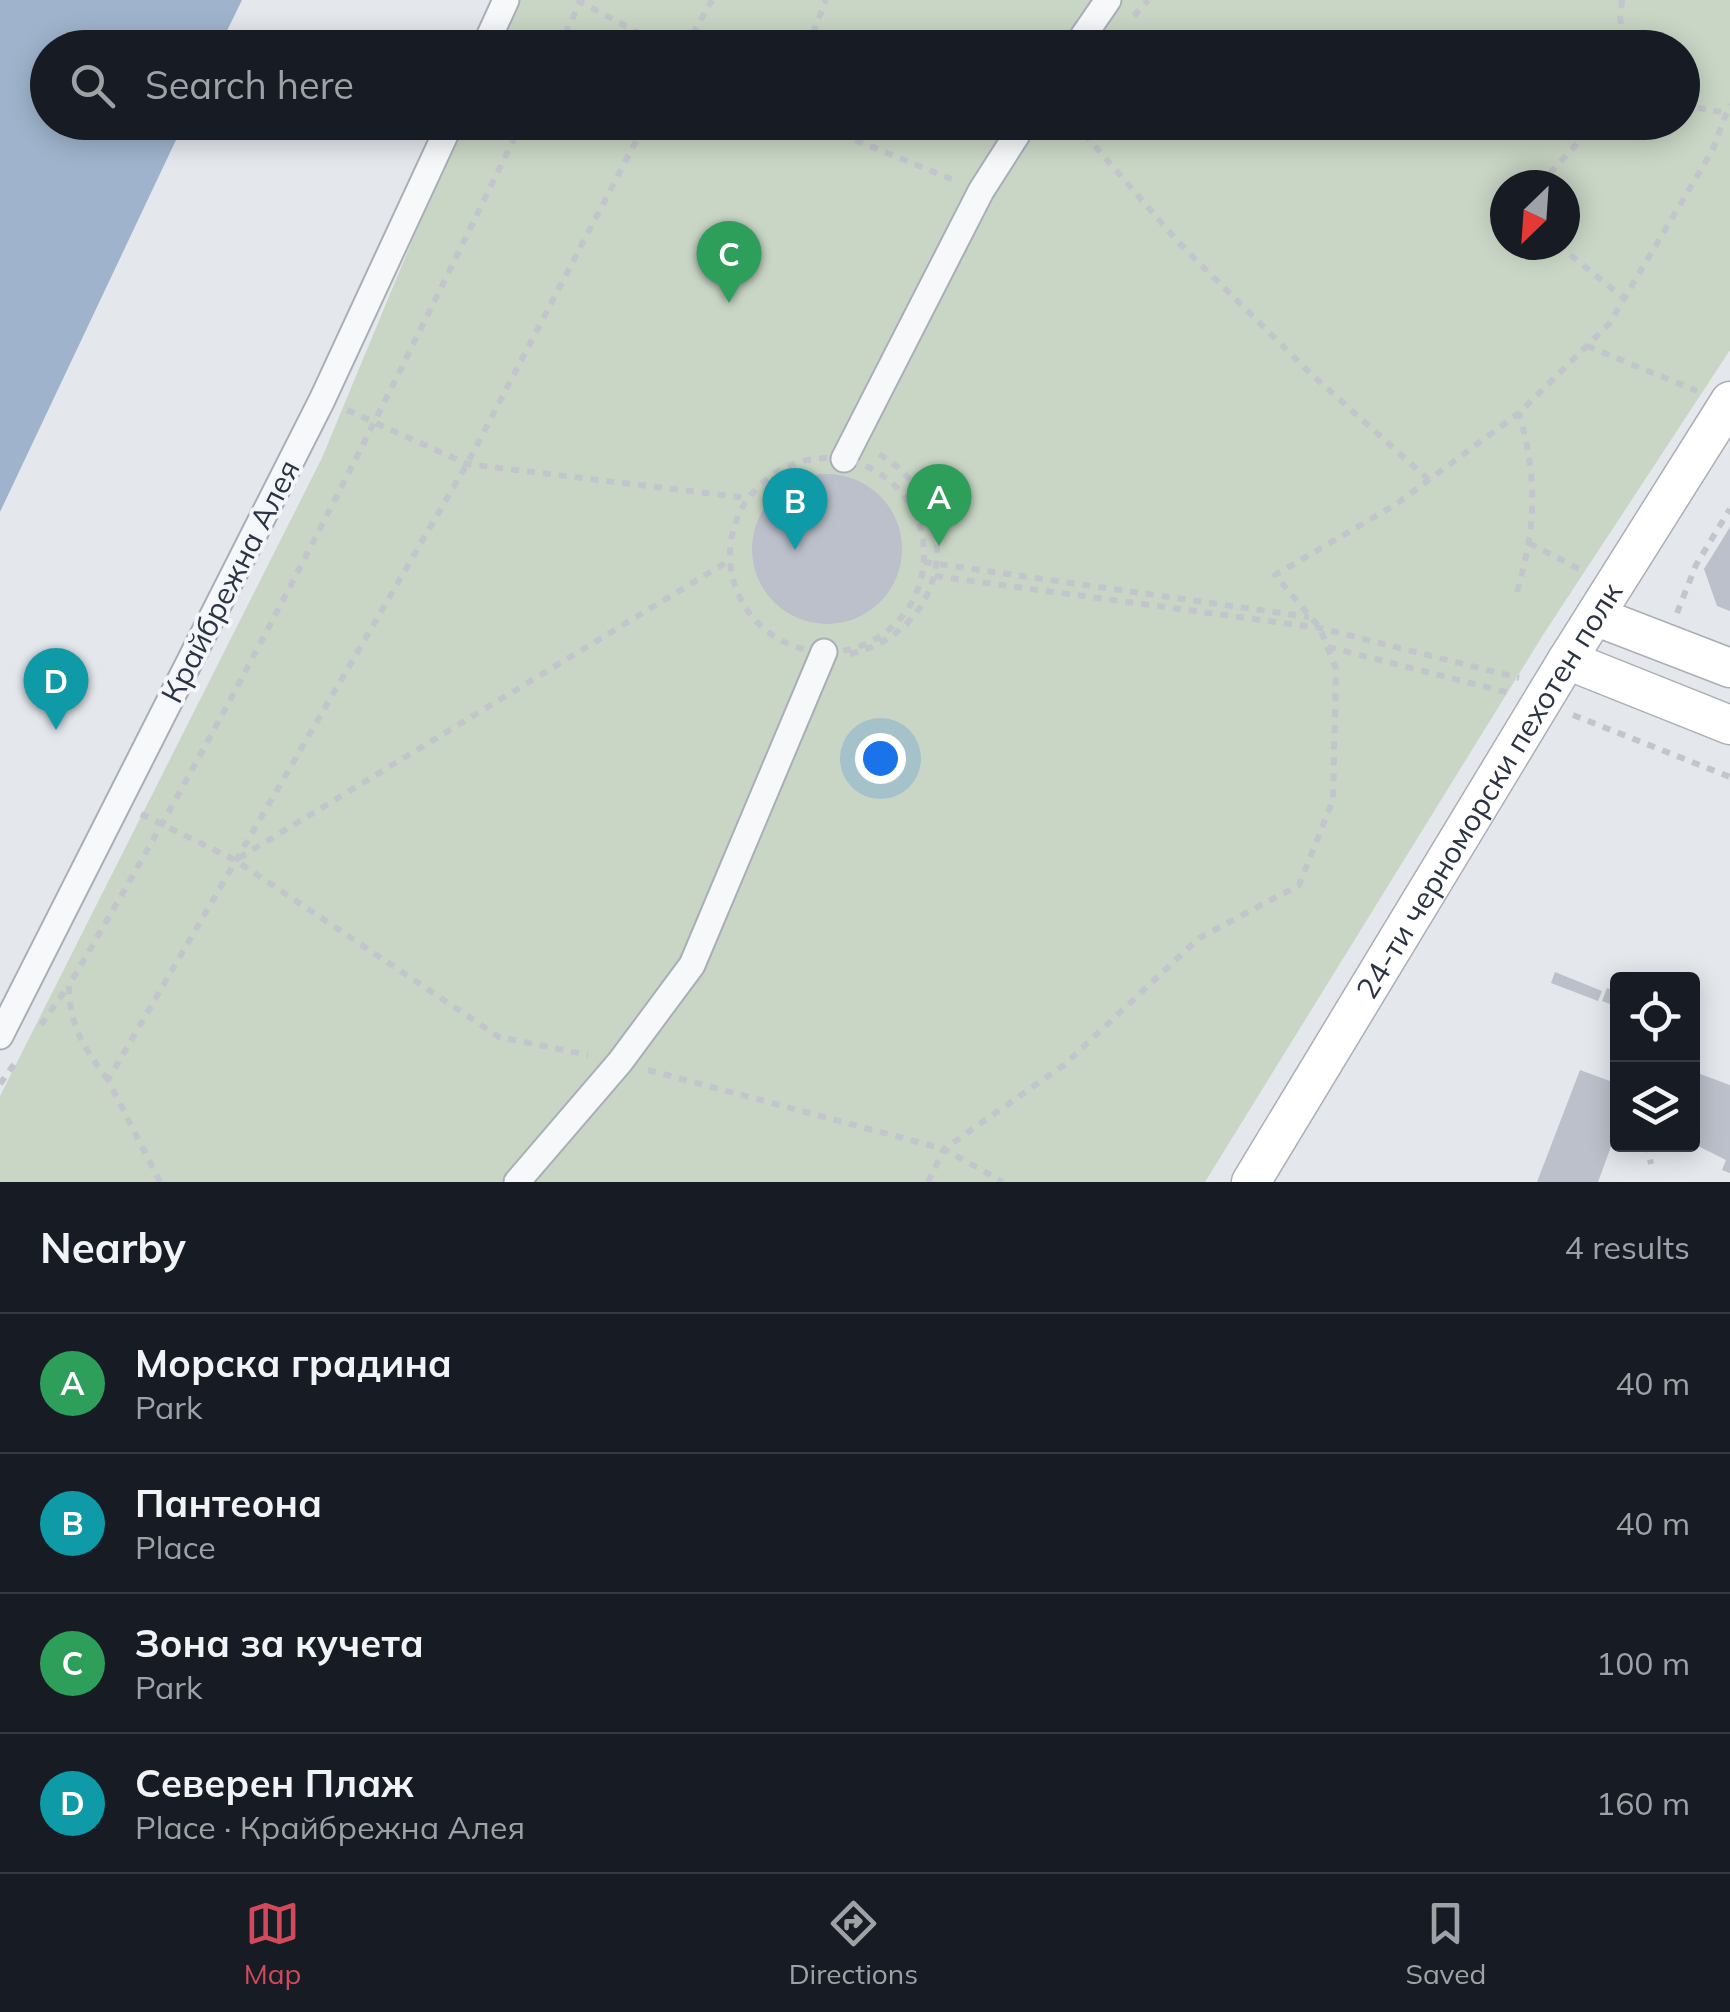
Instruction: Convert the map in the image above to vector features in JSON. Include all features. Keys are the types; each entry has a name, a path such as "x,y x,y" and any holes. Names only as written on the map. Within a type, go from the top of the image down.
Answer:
{"main road":[{"name":"24-ти черноморски пехотен полк","path":"1251,1182 1594,616 1729,402"},
{"path":"1594,616 1730,668"},
{"path":"1554,682 1730,726"}],"street":[{"path":"492,30 506,0"},
{"path":"1088,30 1108,0"},
{"name":"Крайбрежна Алея","path":"0,1036 322,400 442,140"},
{"path":"854,453 980,190 1013,140"},
{"path":"517,1182 620,1062 692,965 824,652"}],"path":[{"path":"695,30 712,0"},
{"path":"815,30 826,0"},
{"path":"1622,0 1622,30"},
{"path":"566,30 579,1 634,30"},
{"path":"928,1182 944,1149 1064,1065 1199,938 1298,884 1334,800 1336,668 1320,628 1275,575 1395,506 1519,414 1587,346 1608,324 1712,151 1730,104"},
{"path":"1700,109 1727,114"},
{"path":"160,1182 108,1080 78,1040 69,1012 69,986 164,825 376,422 513,140"},
{"path":"108,1080 467,464 637,140"},
{"path":"856,140 980,190"},
{"path":"1090,140 1180,244 1309,372 1429,480"},
{"path":"1553,170 1580,140"},
{"path":"1577,260 1624,298"},
{"path":"1587,346 1729,402"},
{"path":"322,400 467,464 747,498"},
{"path":"1517,592 1534,510 1533,463 1519,414"},
{"path":"854,453 900,490 922,528 924,562 918,593 892,628 854,649 824,652 790,645 754,620 742,602 730,560 731,538 747,498 780,470 816,458 854,453 896,466 922,498 935,531 935,576 1320,628 1554,682 1730,777"},
{"path":"1677,614 1696,564 1730,509"},
{"path":"236,860 730,560"},
{"path":"924,562 1312,617"},
{"path":"1328,647 1554,682"},
{"path":"119,802 236,860"},
{"path":"1648,1152 1650,1164"}],"green space":[{"path":"512,0 1730,0 1730,350 1543,635 1205,1182 0,1182 0,1096 322,458 454,140 1700,140 1700,30 499,30"}],"water":[{"path":"0,0 242,0 227,30 30,30 30,140 176,140 0,512"}],"building":[{"path":"827,474 856,479 880,496 897,520 902,549 897,578 880,602 856,619 827,624 798,619 774,602 757,578 752,549 757,520 774,496 798,479"},
{"path":"1730,527 1730,611 1717,606 1704,569"},
{"path":"1555,972 1602,991 1598,1001 1551,983"},
{"path":"1607,988 1610,989 1610,1004 1602,1001"},
{"path":"1580,1070 1610,1081 1610,1149 1598,1182 1537,1182"},
{"path":"1700,1074 1730,1085 1730,1173 1722,1170 1726,1160 1700,1147"}],"place":[{"name":"Зона за кучета","path":"729,303"},
{"name":"Морска градина","path":"939,546"},
{"name":"Пантеона","path":"795,550"},
{"name":"Северен Плаж","path":"56,730"}]}
